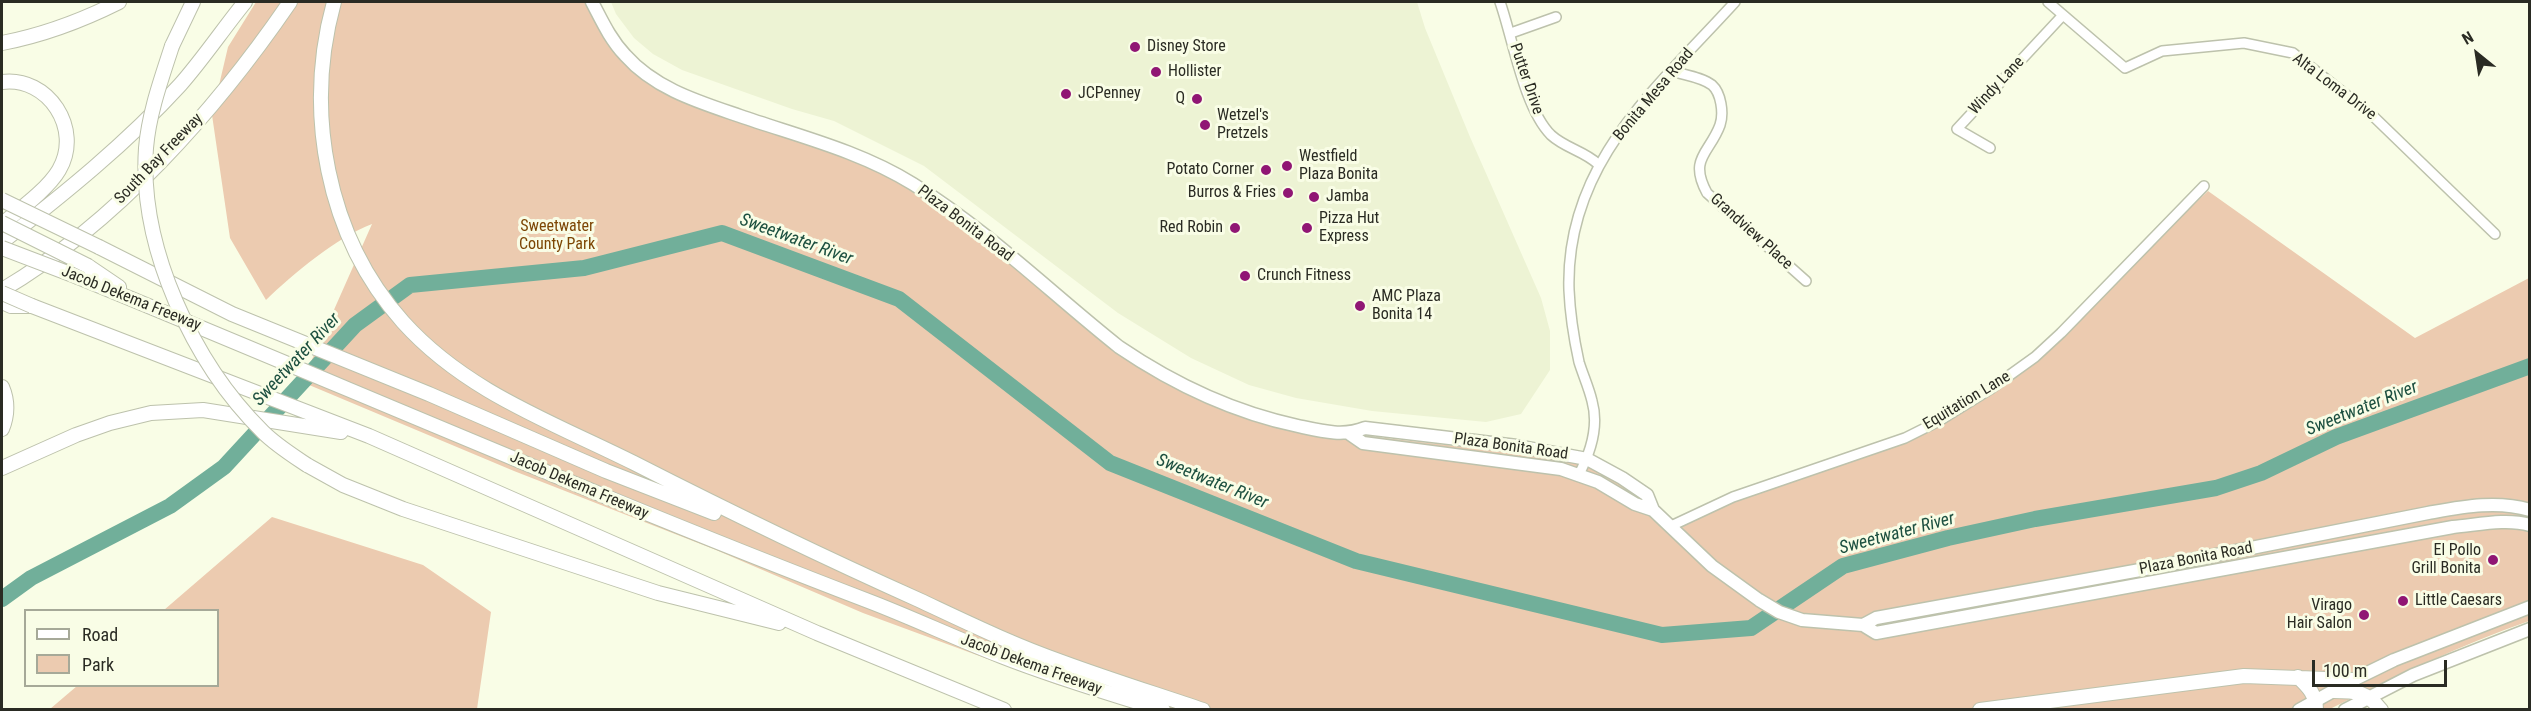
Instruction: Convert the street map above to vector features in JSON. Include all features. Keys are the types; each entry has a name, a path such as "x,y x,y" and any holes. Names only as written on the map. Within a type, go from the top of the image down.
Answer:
{"highway":[{"path":"2,42 61,28 119,2"},
{"path":"193,2 172,46 153,102 146,149 148,206 158,250 189,330 204,356 244,411 264,433 285,450 343,485 403,509 658,592 817,633"},
{"path":"2,242 82,177 139,126 181,84 245,2"},
{"name":"South Bay Freeway","path":"2,292 67,244 128,194 205,112 290,2"},
{"path":"334,2 323,47 320,124 330,182 346,228 364,267 384,298 418,336 459,372 531,416 618,455 781,538 1020,646 1203,710"},
{"path":"2,82 17,81 35,87 50,98 63,116 67,133 67,152 59,171 2,224 88,266 146,304"},
{"path":"2,200 232,314 429,393 606,471 781,538"},
{"path":"32,306 11,306 2,301 26,284 67,244"},
{"name":"Jacob Dekema Freeway","path":"2,248 146,304 425,420 597,495 875,604 1002,657 1065,680 1163,710"},
{"path":"2,292 166,359 369,436 817,633 1004,710"},
{"path":"2,387 7,398 6,419 2,429"},
{"path":"2,468 76,435 110,423 152,413 202,410 369,436"},
{"path":"1980,710 2244,676 2353,680"},
{"path":"2298,677 2309,687 2316,705"},
{"path":"2334,691 2349,691 2370,696 2381,710"}],"main road":[{"name":"Plaza Bonita Road","path":"592,2 611,39 646,75 679,95 844,151 912,183 957,213 1088,322 1147,366 1201,395 1227,407 1267,419 1350,434 1363,443 1561,469 1598,482 1635,504 1653,510 1712,566 1779,612 1817,623 1863,625 1876,633 2453,527 2493,523 2529,525"},
{"name":"Plaza Bonita Road","path":"1350,434 1365,429 1517,446 1587,459 1647,495 1653,510"},
{"name":"Plaza Bonita Road","path":"1863,625 1876,618 2140,570 2472,505 2500,505 2529,510"},
{"path":"2299,710 2316,705 2353,680 2394,660 2529,606"},
{"path":"2345,710 2413,675 2529,628"}],"street":[{"name":"Putter Drive","path":"1500,2 1528,97 1542,125 1561,143 1590,157 1598,164"},
{"name":"Bonita Mesa Road","path":"1578,476 1587,459 1595,418 1572,325 1569,290 1570,255 1580,207 1598,164 1627,122 1734,2"},
{"name":"Alta Loma Drive","path":"2048,2 2125,68 2163,51 2244,43 2293,53 2373,116 2495,234"},
{"name":"Windy Lane","path":"1990,148 1957,129 2063,15"},
{"path":"1510,33 1556,17"},
{"name":"Grandview Place","path":"1672,71 1702,80 1712,86 1719,96 1720,124 1703,153 1700,164 1700,176 1707,193 1806,281"},
{"name":"Equitation Lane","path":"1671,526 1738,495 1905,438 1939,421 1989,390 2036,357 2204,186"}],"shaded area":[{"path":"611,2 1417,2 1425,28 1470,137 1541,298 1550,331 1550,370 1521,414 1486,422 1372,411 1296,398 1249,385 1191,358 1118,313 924,166 834,121 792,109 682,70 653,54 634,38 616,14"}],"green space":[{"name":"Sweetwater County Park","path":"256,2 592,2 604,28 657,82 897,175 1172,380 1314,430 1544,456 1587,464 1630,489 1651,505 1674,529 1734,496 1874,449 1992,392 2208,191 2415,338 2529,278 2529,621 2428,662 2330,709 1151,709 1058,685 863,613 716,550 514,471 302,382 372,224 330,247 266,300 230,238 212,115 228,47"},
{"path":"272,517 423,565 491,612 477,709 50,709 76,687 219,687 219,609 165,609"}],"waterway":[{"name":"Sweetwater River","path":"2,599 31,578 170,506 224,467 355,325 410,285 584,268 722,233 899,299 1110,463 1356,561 1662,635 1751,628 1843,566 1948,538 2035,519 2216,488 2261,473 2336,437 2530,366"}],"place":[{"name":"Disney Store","path":"1135,47"},
{"name":"Hollister","path":"1156,72"},
{"name":"JCPenney","path":"1066,94"},
{"name":"Q","path":"1197,99"},
{"name":"Wetzel's Pretzels","path":"1205,125"},
{"name":"Westfield Plaza Bonita","path":"1287,166"},
{"name":"Potato Corner","path":"1266,170"},
{"name":"Burros & Fries","path":"1288,193"},
{"name":"Jamba","path":"1314,197"},
{"name":"Red Robin","path":"1235,228"},
{"name":"Pizza Hut Express","path":"1307,228"},
{"name":"Crunch Fitness","path":"1245,276"},
{"name":"AMC Plaza Bonita 14","path":"1360,306"},
{"name":"El Pollo Grill Bonita","path":"2493,560"},
{"name":"Little Caesars","path":"2403,601"},
{"name":"Virago Hair Salon","path":"2364,615"}]}
